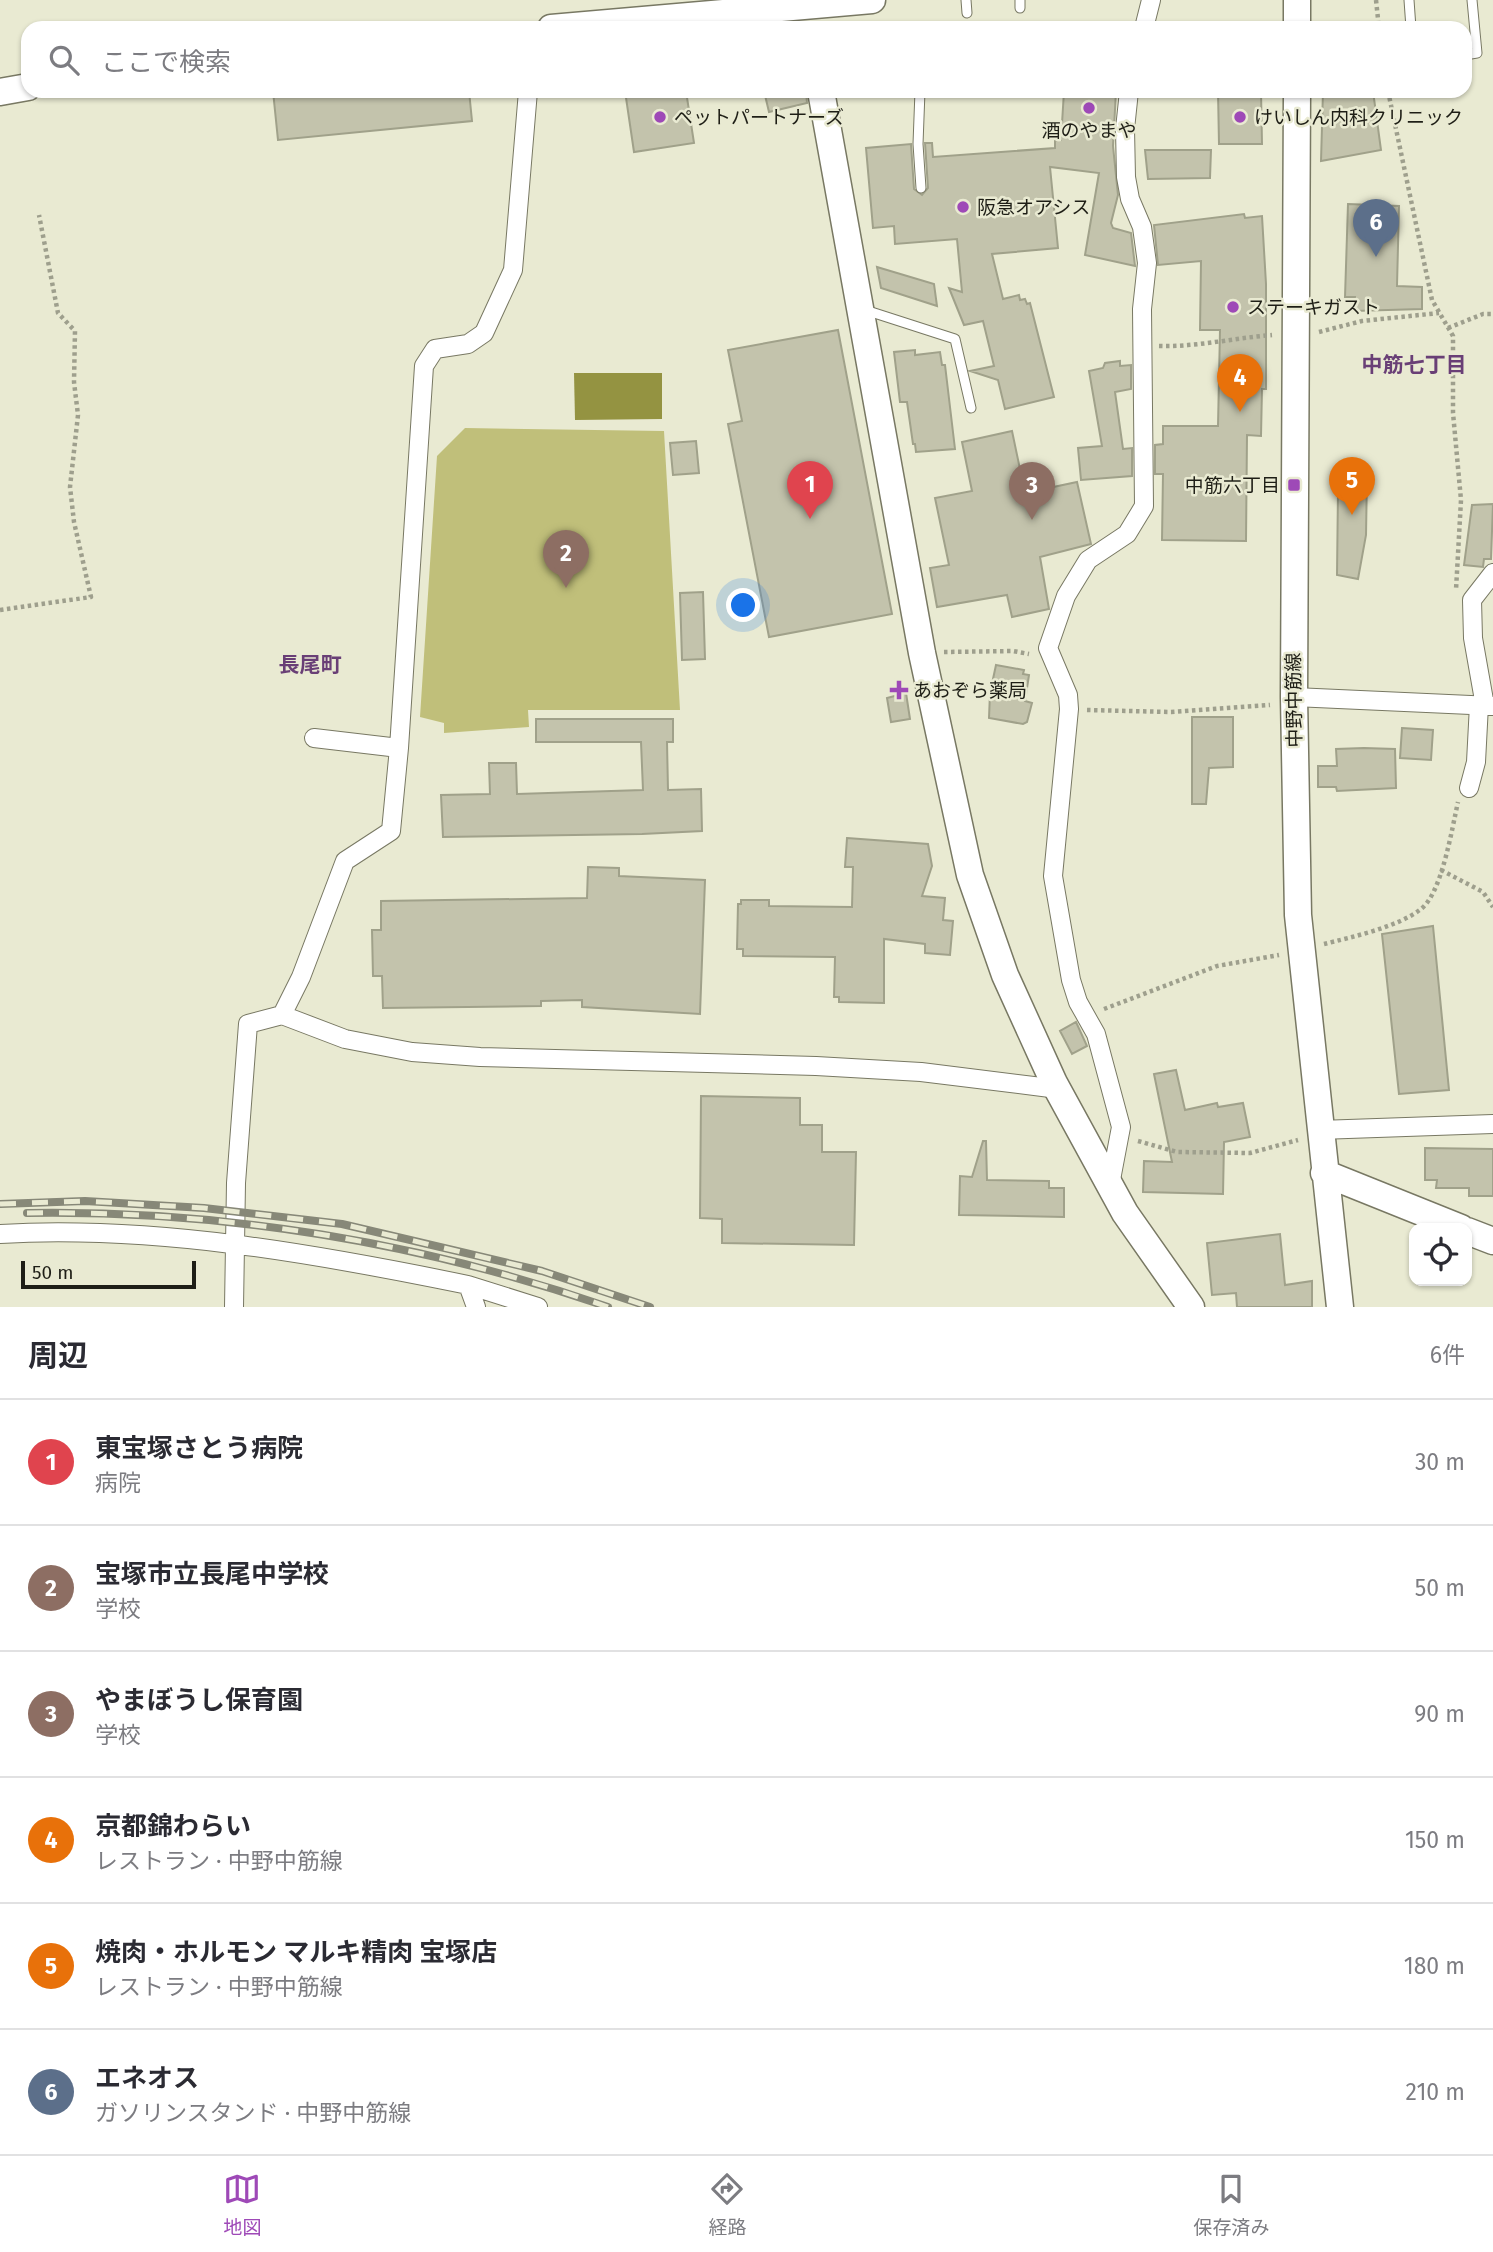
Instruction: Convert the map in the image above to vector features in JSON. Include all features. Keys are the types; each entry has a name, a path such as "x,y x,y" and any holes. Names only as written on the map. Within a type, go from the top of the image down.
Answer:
{"street":[{"path":"656,21 806,11 872,0"},
{"path":"1146,21 1151,0"},
{"path":"1297,0 1297,21"},
{"path":"0,92 21,88"},
{"path":"282,1015 301,977 345,862 391,831 425,366 435,349 468,344 484,333 513,270 527,98"},
{"path":"822,98 922,653 970,875 1005,975 1058,1089 1125,1213 1191,1307"},
{"path":"1110,1185 1121,1127 1096,1034 1071,980 1053,876 1069,709 1068,695 1054,668 1048,648 1066,596 1088,560 1127,534 1144,506 1142,300 1147,263 1146,245 1130,199 1125,156 1129,98"},
{"name":"中野中筋線","path":"1297,98 1284,701 1310,1134 1324,1173 1340,1307"},
{"path":"1469,789 1486,706 1472,638 1472,600 1493,573"},
{"path":"1284,701 1486,706"},
{"path":"314,738 399,748"},
{"path":"234,1307 236,1184 248,1024 282,1015 345,1039 412,1052 480,1058 829,1066 921,1072 1058,1089"},
{"path":"1310,1134 1493,1124"},
{"path":"1324,1173 1449,1223"},
{"path":"1472,1233 1493,1241"},
{"path":"0,1234 106,1234 237,1246 358,1262 468,1285 538,1307"},
{"path":"468,1285 476,1307"}],"lane":[{"path":"966,0 967,13"},
{"path":"1409,0 1410,21"},
{"path":"1472,0 1477,53 1472,54"},
{"path":"920,98 918,144 921,188"},
{"path":"860,308 955,339 971,408"}],"path":[{"path":"1376,0 1378,21"},
{"path":"1389,98 1432,300 1453,336 1453,413 1461,500 1455,575 1457,598"},
{"path":"0,610 91,597 74,522 71,487 78,415 74,382 75,331 58,313 39,215"},
{"path":"1308,333 1362,321 1439,313"},
{"path":"1448,328 1483,314 1493,314"},
{"path":"1144,345 1189,346 1223,339 1275,335"},
{"path":"922,653 1013,650 1033,655 1054,668"},
{"path":"1069,709 1171,712 1284,701"},
{"path":"1315,946 1360,934 1422,909 1430,899 1441,870 1461,793 1469,789"},
{"path":"1441,870 1483,892 1493,907"},
{"path":"1086,1017 1217,966 1283,954"},
{"path":"1120,1136 1177,1152 1250,1153 1310,1134"}],"shaded area":[{"path":"574,373 662,373 662,419 575,420"},
{"path":"465,428 664,431 680,710 528,710 529,727 444,733 444,723 420,717 437,456"}],"building":[{"path":"274,98 470,98 472,121 278,140"},
{"name":"ペットパートナーズ","path":"626,98 687,98 694,143 634,152"},
{"path":"766,98 807,98 807,103 769,112"},
{"path":"1064,98 1116,98 1113,146 1118,195 1111,223 1113,228 1131,233 1135,266 1085,255 1099,173 1050,167 1058,248 992,254 1003,299 1019,295 1020,300 1025,299 1027,304 1030,303 1054,397 1005,409 998,380 970,371 994,366 983,321 964,325 949,288 962,292 957,239 895,244 894,226 873,228 866,148 911,144 914,189 922,195 928,188 925,143 932,143 933,157 1055,148 1055,141 1061,140"},
{"name":"けいしん内科クリニック","path":"1218,98 1261,98 1262,144 1219,144"},
{"path":"1323,98 1374,98 1381,150 1321,161"},
{"path":"1145,150 1211,150 1210,178 1148,179"},
{"path":"1348,204 1399,206 1397,286 1422,287 1422,309 1354,311 1355,297 1345,297"},
{"path":"1244,214 1245,218 1262,216 1266,284 1266,389 1262,389 1261,436 1247,435 1246,541 1162,540 1163,474 1155,474 1155,445 1163,444 1163,426 1218,426 1220,330 1200,330 1201,261 1158,265 1154,225"},
{"path":"877,267 934,284 937,306 881,288"},
{"path":"838,330 892,614 769,637 728,424 742,421 728,350"},
{"path":"915,350 915,355 940,352 942,365 945,365 955,449 916,452 907,402 900,402 894,352"},
{"path":"1120,361 1120,366 1131,365 1131,389 1115,392 1123,449 1132,448 1132,476 1081,480 1078,448 1102,446 1089,371 1103,368 1105,363"},
{"path":"1012,431 1025,493 1077,482 1091,544 1040,557 1049,609 1012,617 1007,595 937,607 930,568 949,565 935,498 972,491 962,442"},
{"path":"696,441 699,473 673,475 670,443"},
{"path":"1346,475 1367,475 1366,535 1358,579 1337,575 1338,490 1345,490"},
{"path":"1493,504 1491,559 1484,559 1483,567 1464,565 1472,505"},
{"path":"703,592 705,659 682,660 680,593"},
{"path":"996,665 1024,670 1023,674 1029,675 1025,701 1032,703 1027,722 1023,724 989,718 990,693"},
{"path":"906,693 910,719 891,722 887,698"},
{"path":"1192,717 1233,717 1233,767 1209,768 1206,804 1192,804"},
{"path":"536,719 673,719 673,742 667,742 668,790 701,789 702,831 443,837 441,795 490,794 489,763 516,763 517,794 643,790 641,742 536,742"},
{"path":"1402,728 1433,730 1431,760 1400,758"},
{"path":"1336,749 1395,749 1396,788 1337,791 1336,787 1318,787 1318,766 1337,766"},
{"path":"847,838 928,844 932,866 922,896 945,898 943,920 953,921 950,955 925,953 925,944 884,939 884,1003 839,1002 839,997 834,997 835,957 743,956 743,949 737,949 738,904 741,904 741,900 769,900 769,906 852,907 853,867 845,867"},
{"path":"588,867 619,868 619,876 705,880 700,1014 582,1007 582,1000 541,1001 541,1006 383,1008 382,976 373,976 372,930 381,930 381,901 587,898"},
{"path":"1433,926 1449,1090 1399,1094 1382,934"},
{"path":"1076,1022 1087,1046 1072,1054 1060,1031"},
{"path":"1176,1070 1185,1110 1217,1103 1218,1107 1243,1103 1250,1137 1224,1142 1223,1194 1143,1192 1144,1161 1172,1162 1154,1074"},
{"path":"701,1096 800,1098 800,1125 822,1125 822,1152 856,1152 854,1245 722,1243 722,1219 700,1218"},
{"path":"983,1141 986,1141 987,1180 1049,1181 1049,1188 1064,1188 1064,1217 959,1215 960,1176 972,1177"},
{"path":"1425,1148 1493,1149 1493,1196 1469,1196 1469,1188 1436,1188 1437,1180 1425,1180"},
{"path":"1280,1234 1285,1285 1312,1281 1312,1307 1237,1307 1236,1293 1212,1295 1207,1243"}],"railway":[{"path":"0,1204 85,1201 204,1208 342,1224 542,1271 650,1307"},
{"path":"27,1213 175,1217 322,1234 466,1264 608,1307"}],"place":[{"name":"酒のやまや","path":"1089,108"},
{"name":"ペットパートナーズ","path":"660,117"},
{"name":"けいしん内科クリニック","path":"1240,117"},
{"name":"阪急オアシス","path":"963,207"},
{"name":"エネオス","path":"1376,257"},
{"name":"ステーキガスト","path":"1233,307"},
{"name":"京都錦わらい","path":"1240,412"},
{"name":"中筋六丁目","path":"1294,485"},
{"name":"焼肉・ホルモン マルキ精肉 宝塚店","path":"1352,515"},
{"name":"東宝塚さとう病院","path":"810,519"},
{"name":"やまぼうし保育園","path":"1032,520"},
{"name":"宝塚市立長尾中学校","path":"566,588"},
{"name":"あおぞら薬局","path":"899,690"}],"district":[{"name":"中筋七丁目","path":"1414,365"},
{"name":"長尾町","path":"310,665"}]}
